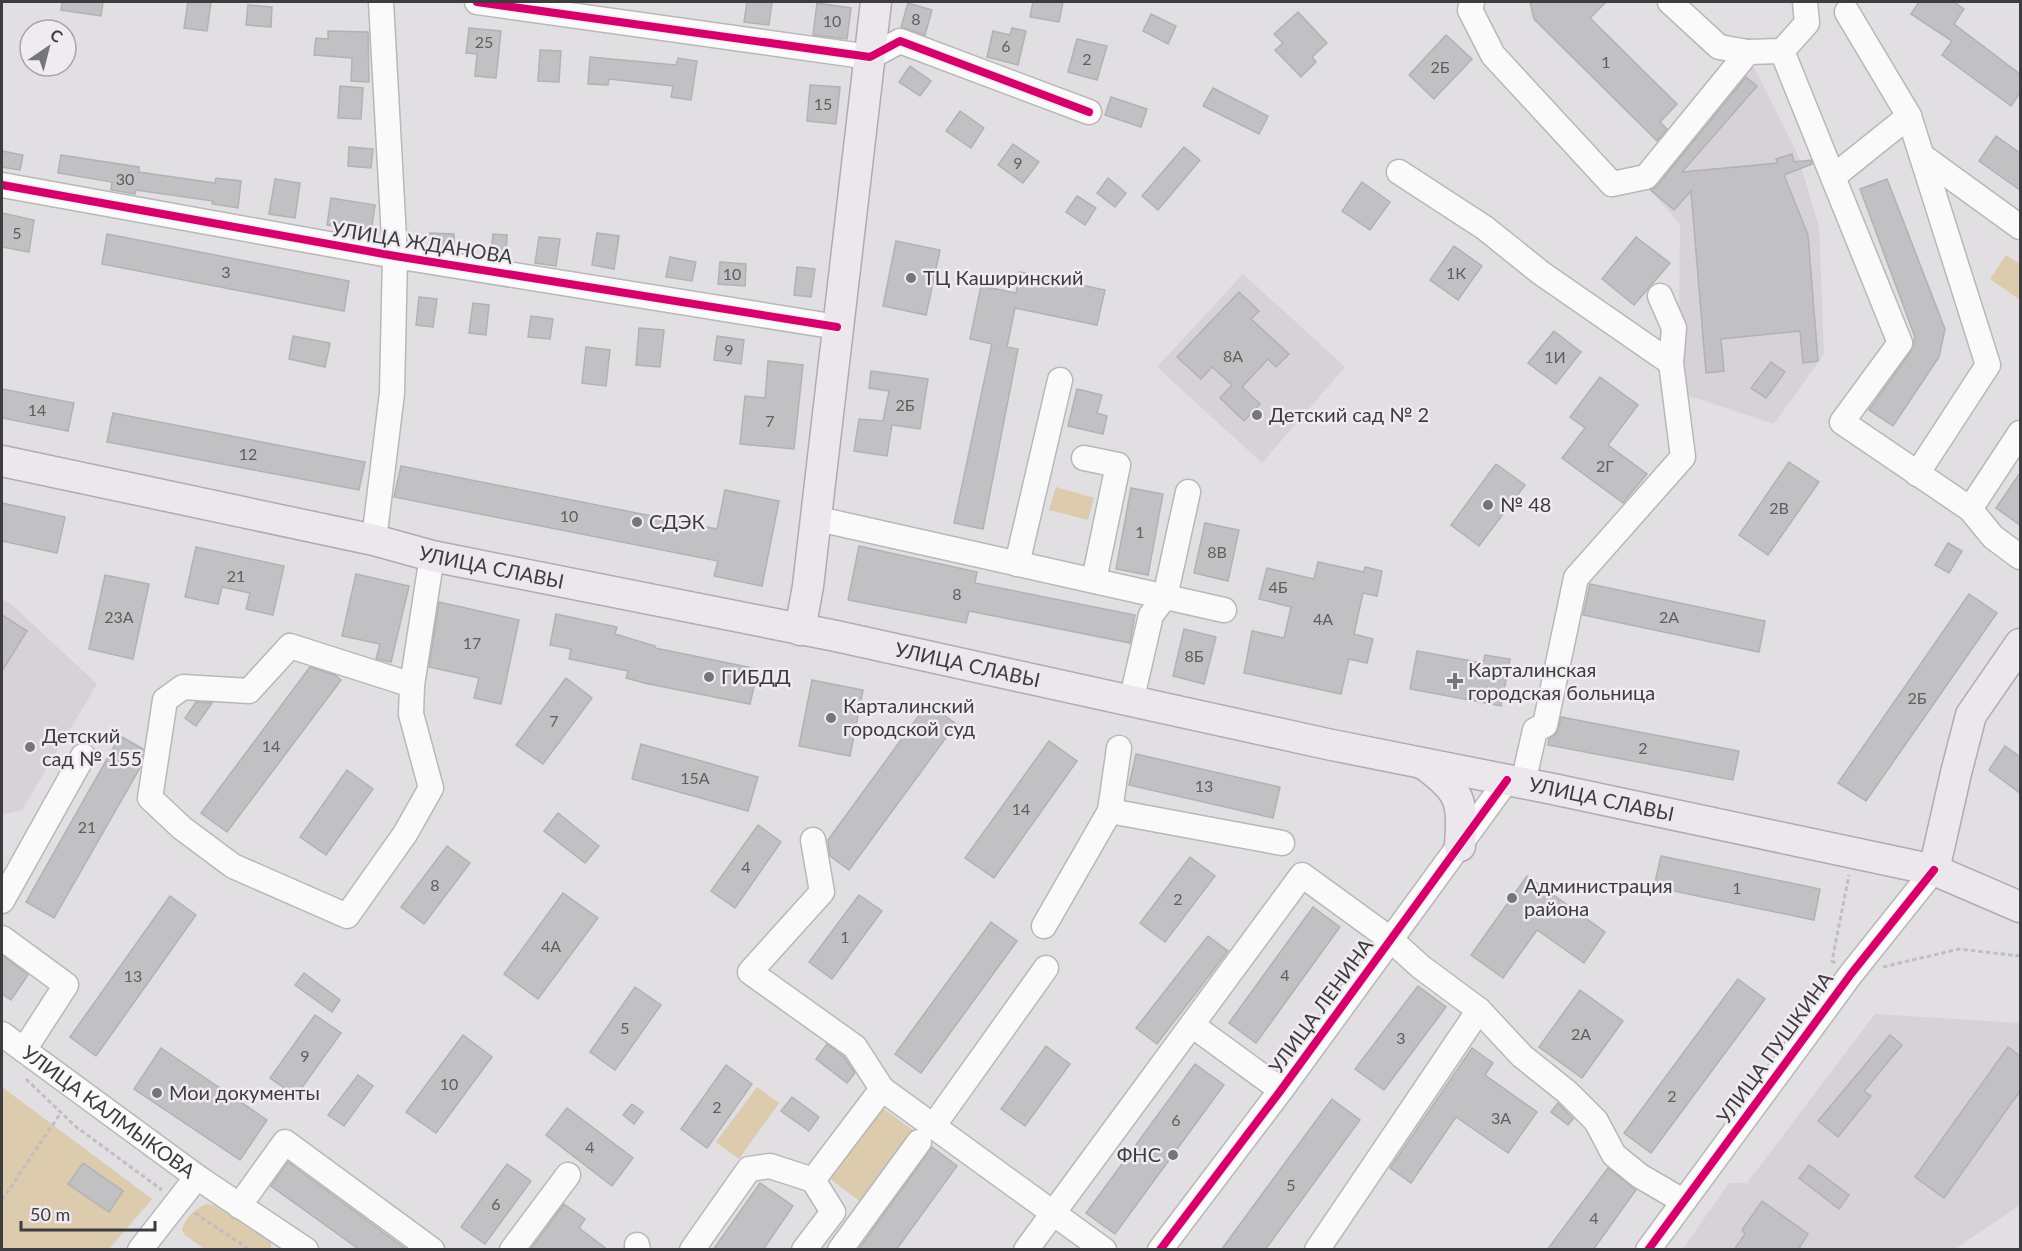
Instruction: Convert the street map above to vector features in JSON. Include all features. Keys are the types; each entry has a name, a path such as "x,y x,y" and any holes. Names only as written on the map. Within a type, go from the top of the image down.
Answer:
{"main road":[{"path":"800,630 808,586 814,518 876,2"},
{"name":"УЛИЦА СЛАВЫ","path":"2,461 374,540 432,556 847,638 1131,702 1934,870 2020,907"},
{"path":"1934,870 1971,715 2020,644"},
{"path":"1423,763 1445,780 1456,793 1462,814 1460,846"}],"street":[{"path":"374,540 392,393 395,256 381,2"},
{"path":"477,2 870,57 900,41 1089,112"},
{"path":"1472,2 1470,10 1492,55 1612,184 1646,177 1749,52"},
{"path":"1670,2 1719,47 1749,52 1782,51 1807,23 1805,2"},
{"path":"1847,12 1909,116 1988,365 1917,474"},
{"path":"1782,51 1900,343 1842,422 1970,509 1993,537 2020,557"},
{"path":"1833,177 1909,116"},
{"path":"1922,156 2020,227"},
{"path":"1400,172 1485,228 1541,273 1671,363"},
{"name":"УЛИЦА ЖДАНОВА","path":"2,186 395,256 837,327"},
{"path":"1516,782 1535,730 1545,725 1576,578 1683,457 1671,363 1674,328 1660,296"},
{"path":"1017,564 1060,380"},
{"path":"1970,509 2020,433"},
{"path":"1084,458 1118,465 1094,580"},
{"path":"1131,702 1151,615 1165,597 1188,492"},
{"path":"814,518 1224,610"},
{"path":"412,685 290,646 249,691 183,687 165,700 150,798 182,828 233,866 347,916 405,834 431,788 411,714 412,685 432,556"},
{"path":"1044,926 1110,811 1119,748"},
{"path":"2,901 83,756"},
{"name":"УЛИЦА ЛЕНИНА","path":"1160,1250 1460,846 1516,782"},
{"path":"1110,811 1282,843"},
{"path":"813,840 822,892 750,972 855,1047 882,1089 927,1133 1052,1213 1104,1250"},
{"name":"УЛИЦА ПУШКИНА","path":"1648,1250 1851,974 1934,870"},
{"path":"1026,1250 1302,875 1390,939 1421,967 1479,1010 1522,1056 1567,1092 1596,1121 1614,1155 1640,1176 1683,1201"},
{"path":"2,938 66,985 21,1061"},
{"path":"840,1250 1046,968"},
{"path":"1317,1250 1479,1010"},
{"path":"1192,1025 1281,1090"},
{"name":"УЛИЦА КАЛМЫКОВА","path":"2,1034 21,1061 306,1250"},
{"path":"813,1180 882,1089"},
{"path":"239,1206 285,1142 432,1250"},
{"path":"692,1250 748,1169 770,1166 813,1180 833,1212 804,1250"},
{"path":"512,1250 568,1175"},
{"path":"140,1250 197,1177"}],"path":[{"path":"21,1061 60,1114 178,1202 250,1250"},
{"path":"2,1200 60,1114"}],"shaded area":[{"path":"1751,61 1797,153 1819,227 1824,354 1774,424 1687,395 1679,337 1680,224 1646,186"},
{"path":"2006,255 2020,264 2020,300 1990,279"},
{"name":"Детский сад № 2","path":"1243,274 1345,367 1262,463 1157,367"},
{"path":"1056,487 1094,498 1088,520 1049,510"},
{"name":"Детский сад № 155","path":"2,599 11,604 97,684 22,810 2,815"},
{"path":"1875,1014 2020,1023 2020,1205 1955,1249 1682,1250 1729,1183 1747,1183"},
{"path":"2,1087 152,1199 109,1249 2,1249"},
{"path":"757,1087 779,1103 739,1159 716,1142"},
{"path":"877,1104 918,1134 865,1205 825,1175"},
{"path":"207,1204 214,1205 271,1242 271,1249 204,1249 182,1230 191,1214"}],"building":[{"path":"62,2 103,2 101,16 61,10"},
{"path":"188,2 211,2 207,31 184,28"},
{"path":"747,2 772,2 769,25 744,22"},
{"path":"1033,2 1063,2 1059,22 1030,17"},
{"path":"1530,2 1606,2 1590,18 1677,104 1660,122 1667,129 1657,141 1534,19"},
{"path":"1919,2 1954,2 1964,9 1954,24 2020,74 2020,93 2011,106 1942,55 1952,41 1911,14"},
{"path":"817,3 851,8 847,39 813,35"},
{"path":"908,3 932,10 925,35 901,27"},
{"path":"248,5 272,7 271,27 246,25"},
{"path":"1298,12 1327,43 1312,57 1316,62 1301,77 1275,50 1283,43 1274,34"},
{"path":"1151,14 1176,26 1168,44 1143,31"},
{"path":"469,28 501,31 496,78 475,76 477,54 466,53"},
{"path":"1012,28 1026,31 1018,65 987,57 993,31 1010,35"},
{"path":"328,31 368,32 369,82 351,81 352,58 314,55 316,38 328,39"},
{"path":"1446,35 1472,59 1434,99 1409,75"},
{"path":"1077,39 1107,46 1097,80 1068,72"},
{"path":"540,50 561,51 559,82 538,81"},
{"path":"590,57 676,65 678,58 697,61 691,100 671,97 673,86 609,79 608,85 588,84"},
{"path":"910,66 931,81 920,96 899,82"},
{"path":"1746,77 1757,86 1682,172 1778,163 1776,159 1792,154 1794,162 1811,160 1812,164 1784,175 1808,235 1818,361 1803,363 1800,331 1721,339 1724,371 1706,373 1691,191 1674,210 1651,190 1657,186"},
{"path":"810,85 840,87 836,124 807,121"},
{"path":"340,86 363,88 361,119 338,118"},
{"path":"1213,88 1268,116 1259,134 1203,106"},
{"path":"1111,97 1147,109 1141,127 1105,115"},
{"path":"960,111 984,128 971,148 946,131"},
{"path":"1996,136 2020,153 2020,190 1979,161"},
{"path":"1013,144 1039,162 1023,183 998,165"},
{"path":"349,147 373,149 371,168 348,166"},
{"path":"1184,147 1200,160 1158,210 1142,196"},
{"path":"2,151 23,155 20,170 2,167"},
{"path":"61,155 139,167 139,172 215,183 216,178 241,181 238,208 212,204 213,201 136,190 135,194 111,190 112,182 58,173"},
{"path":"1108,178 1126,193 1115,207 1097,193"},
{"path":"275,179 300,183 295,218 269,214"},
{"path":"1887,179 1945,329 1939,357 1893,426 1869,410 1911,351 1915,337 1860,189"},
{"path":"1362,182 1390,202 1370,230 1342,211"},
{"path":"1077,196 1096,208 1085,225 1066,212"},
{"path":"331,198 375,205 371,232 327,225"},
{"path":"2,213 34,220 29,252 2,247"},
{"path":"430,233 454,234 454,250 429,247"},
{"path":"597,233 619,236 614,269 592,265"},
{"path":"107,234 349,281 344,311 102,264"},
{"path":"493,234 507,235 506,255 491,254"},
{"path":"539,237 560,239 556,266 535,263"},
{"path":"1636,237 1670,263 1634,305 1602,279"},
{"name":"ТЦ Каширинский","path":"896,241 940,250 926,315 883,306"},
{"path":"1454,246 1482,266 1458,300 1430,280"},
{"path":"670,257 696,262 692,281 666,277"},
{"path":"720,262 746,264 745,286 718,284"},
{"path":"797,267 815,269 811,297 794,295"},
{"path":"1020,272 1105,290 1097,325 1015,308 1007,347 1018,349 983,529 954,523 992,344 970,339 981,286 1016,293"},
{"path":"1239,292 1259,311 1251,319 1289,354 1276,367 1268,359 1242,387 1260,404 1244,421 1220,398 1232,385 1212,367 1201,379 1177,357"},
{"path":"419,297 437,299 433,327 416,325"},
{"path":"473,303 489,305 486,335 469,333"},
{"path":"531,316 553,319 550,339 528,337"},
{"path":"639,328 664,330 660,367 636,365"},
{"path":"1554,331 1581,352 1556,384 1528,363"},
{"path":"293,336 330,343 325,367 289,359"},
{"path":"717,336 744,340 741,364 714,360"},
{"path":"586,347 610,350 606,386 582,383"},
{"path":"768,361 803,365 794,449 740,444 745,396 765,398"},
{"path":"1771,362 1785,372 1766,398 1751,388"},
{"path":"871,371 928,379 920,429 892,425 887,456 854,451 859,419 883,421 889,391 869,388"},
{"path":"1600,377 1638,405 1608,445 1647,474 1623,503 1562,458 1585,428 1570,417"},
{"path":"2,389 74,403 68,431 2,418"},
{"path":"1077,389 1102,395 1097,413 1107,416 1103,434 1068,426"},
{"path":"113,413 365,462 359,490 107,442"},
{"path":"1789,462 1819,482 1768,555 1739,535"},
{"name":"№ 48","path":"1496,464 1525,485 1479,546 1451,525"},
{"path":"401,466 717,529 725,490 779,501 762,586 714,576 718,561 394,497"},
{"path":"2020,473 2020,525 1996,508"},
{"path":"1131,488 1163,494 1148,575 1116,569"},
{"path":"2,503 65,517 57,553 2,541"},
{"path":"1205,523 1239,530 1228,581 1194,573"},
{"path":"1948,543 1962,551 1949,573 1935,565"},
{"path":"859,546 977,572 975,583 1135,615 1130,643 969,611 966,623 848,600"},
{"path":"196,547 284,566 273,615 246,609 250,593 222,587 218,604 185,597"},
{"path":"1318,562 1364,572 1365,567 1382,571 1377,596 1363,593 1354,634 1373,639 1367,663 1349,659 1341,694 1244,673 1252,631 1284,638 1291,607 1259,599 1267,568 1314,579"},
{"path":"356,574 409,586 391,662 376,659 380,644 342,636"},
{"path":"105,575 149,584 133,659 89,649"},
{"path":"1590,584 1765,621 1759,652 1583,615"},
{"path":"1969,594 1997,613 1866,801 1838,783"},
{"path":"439,602 519,620 501,704 474,698 479,678 429,667"},
{"path":"556,614 617,627 615,634 655,646 655,648 758,669 750,704 644,683 626,678 628,671 569,659 571,649 550,645"},
{"path":"2,615 27,631 2,671"},
{"path":"1184,629 1216,637 1204,684 1173,676"},
{"path":"1417,651 1483,663 1485,655 1510,659 1501,706 1410,689"},
{"path":"310,667 335,675 341,680 227,832 201,813"},
{"path":"566,678 592,698 543,764 516,745"},
{"name":"Карталинский городской суд","path":"812,680 863,690 850,756 799,746"},
{"path":"196,702 212,703 196,726 185,718"},
{"path":"928,703 956,724 849,870 830,856 828,840"},
{"path":"1561,717 1739,751 1733,780 1548,745 1549,739 1557,733"},
{"path":"120,736 143,749 141,766 54,918 26,902"},
{"path":"1049,741 1077,761 994,878 965,858"},
{"path":"641,744 758,777 748,811 632,779"},
{"path":"2005,746 2020,757 2020,793 1989,770"},
{"path":"1136,754 1280,787 1273,818 1129,785"},
{"path":"347,770 373,789 326,855 300,837"},
{"path":"558,813 599,846 585,863 544,831"},
{"path":"758,825 781,842 735,908 711,891"},
{"path":"447,846 470,863 424,924 401,907"},
{"path":"1661,856 1820,889 1814,920 1654,887"},
{"path":"1190,857 1215,876 1165,942 1140,923"},
{"path":"1527,876 1605,932 1584,963 1537,930 1503,978 1471,955"},
{"path":"563,893 598,918 538,999 504,974"},
{"path":"859,895 882,911 832,979 809,962"},
{"path":"170,896 196,915 96,1056 70,1037"},
{"path":"1313,907 1340,927 1256,1043 1229,1023"},
{"path":"991,922 1017,941 921,1073 895,1054"},
{"path":"1208,936 1228,951 1157,1044 1136,1028"},
{"path":"2,955 28,975 11,1000 2,994"},
{"path":"304,973 340,1000 332,1012 295,985"},
{"path":"1738,979 1765,999 1651,1153 1624,1133"},
{"path":"1418,986 1446,1007 1384,1090 1355,1069"},
{"path":"635,987 661,1005 615,1070 590,1052"},
{"path":"1580,990 1623,1021 1582,1078 1539,1047"},
{"path":"315,1015 341,1033 296,1096 270,1078"},
{"path":"463,1035 492,1057 436,1133 406,1112"},
{"path":"1890,1035 1902,1045 1864,1091 1871,1096 1838,1137 1818,1121"},
{"path":"827,1044 844,1057 855,1073 847,1083 816,1059"},
{"path":"1046,1046 1070,1064 1025,1126 1001,1109"},
{"path":"2008,1047 2020,1056 2020,1091 1944,1198 1915,1177"},
{"path":"161,1048 267,1120 240,1160 134,1089"},
{"path":"1472,1048 1493,1063 1485,1075 1537,1112 1508,1153 1456,1117 1411,1183 1390,1168"},
{"path":"1195,1064 1224,1085 1115,1234 1086,1213"},
{"path":"726,1065 752,1084 707,1148 681,1129"},
{"path":"358,1075 373,1086 344,1126 328,1115"},
{"path":"792,1097 819,1117 809,1131 781,1111"},
{"path":"1332,1099 1360,1120 1265,1250 1221,1250"},
{"path":"1558,1103 1573,1119 1568,1125 1551,1112"},
{"path":"632,1104 643,1112 634,1124 623,1115"},
{"path":"567,1108 633,1158 612,1186 546,1135"},
{"path":"932,1147 957,1166 896,1250 858,1250"},
{"path":"288,1162 407,1250 360,1250 271,1186"},
{"path":"83,1163 123,1191 109,1212 68,1184"},
{"path":"507,1164 531,1181 485,1244 461,1227"},
{"path":"1809,1165 1849,1195 1839,1209 1799,1178"},
{"path":"1608,1168 1636,1190 1593,1250 1547,1250"},
{"path":"760,1183 793,1206 763,1250 713,1250"},
{"path":"1762,1201 1808,1234 1798,1250 1734,1250 1745,1234 1742,1230"},
{"path":"564,1204 585,1219 579,1228 608,1250 530,1250"}],"cycle path":[{"path":"477,2 870,57 900,41 1089,112"},
{"path":"2,185 395,256 837,327"},
{"path":"1160,1250 1281,1090 1507,780"},
{"path":"1648,1250 1851,974 1934,870"}],"place":[{"name":"ТЦ Каширинский","path":"911,278"},
{"name":"Детский сад № 2","path":"1257,415"},
{"name":"№ 48","path":"1488,505"},
{"name":"СДЭК","path":"637,522"},
{"name":"ГИБДД","path":"709,677"},
{"name":"Карталинская городская больница","path":"1455,681"},
{"name":"Карталинский городской суд","path":"831,718"},
{"name":"Детский сад № 155","path":"30,747"},
{"name":"Администрация района","path":"1512,898"},
{"name":"Мои документы","path":"157,1093"},
{"name":"ФНС","path":"1173,1155"}]}
